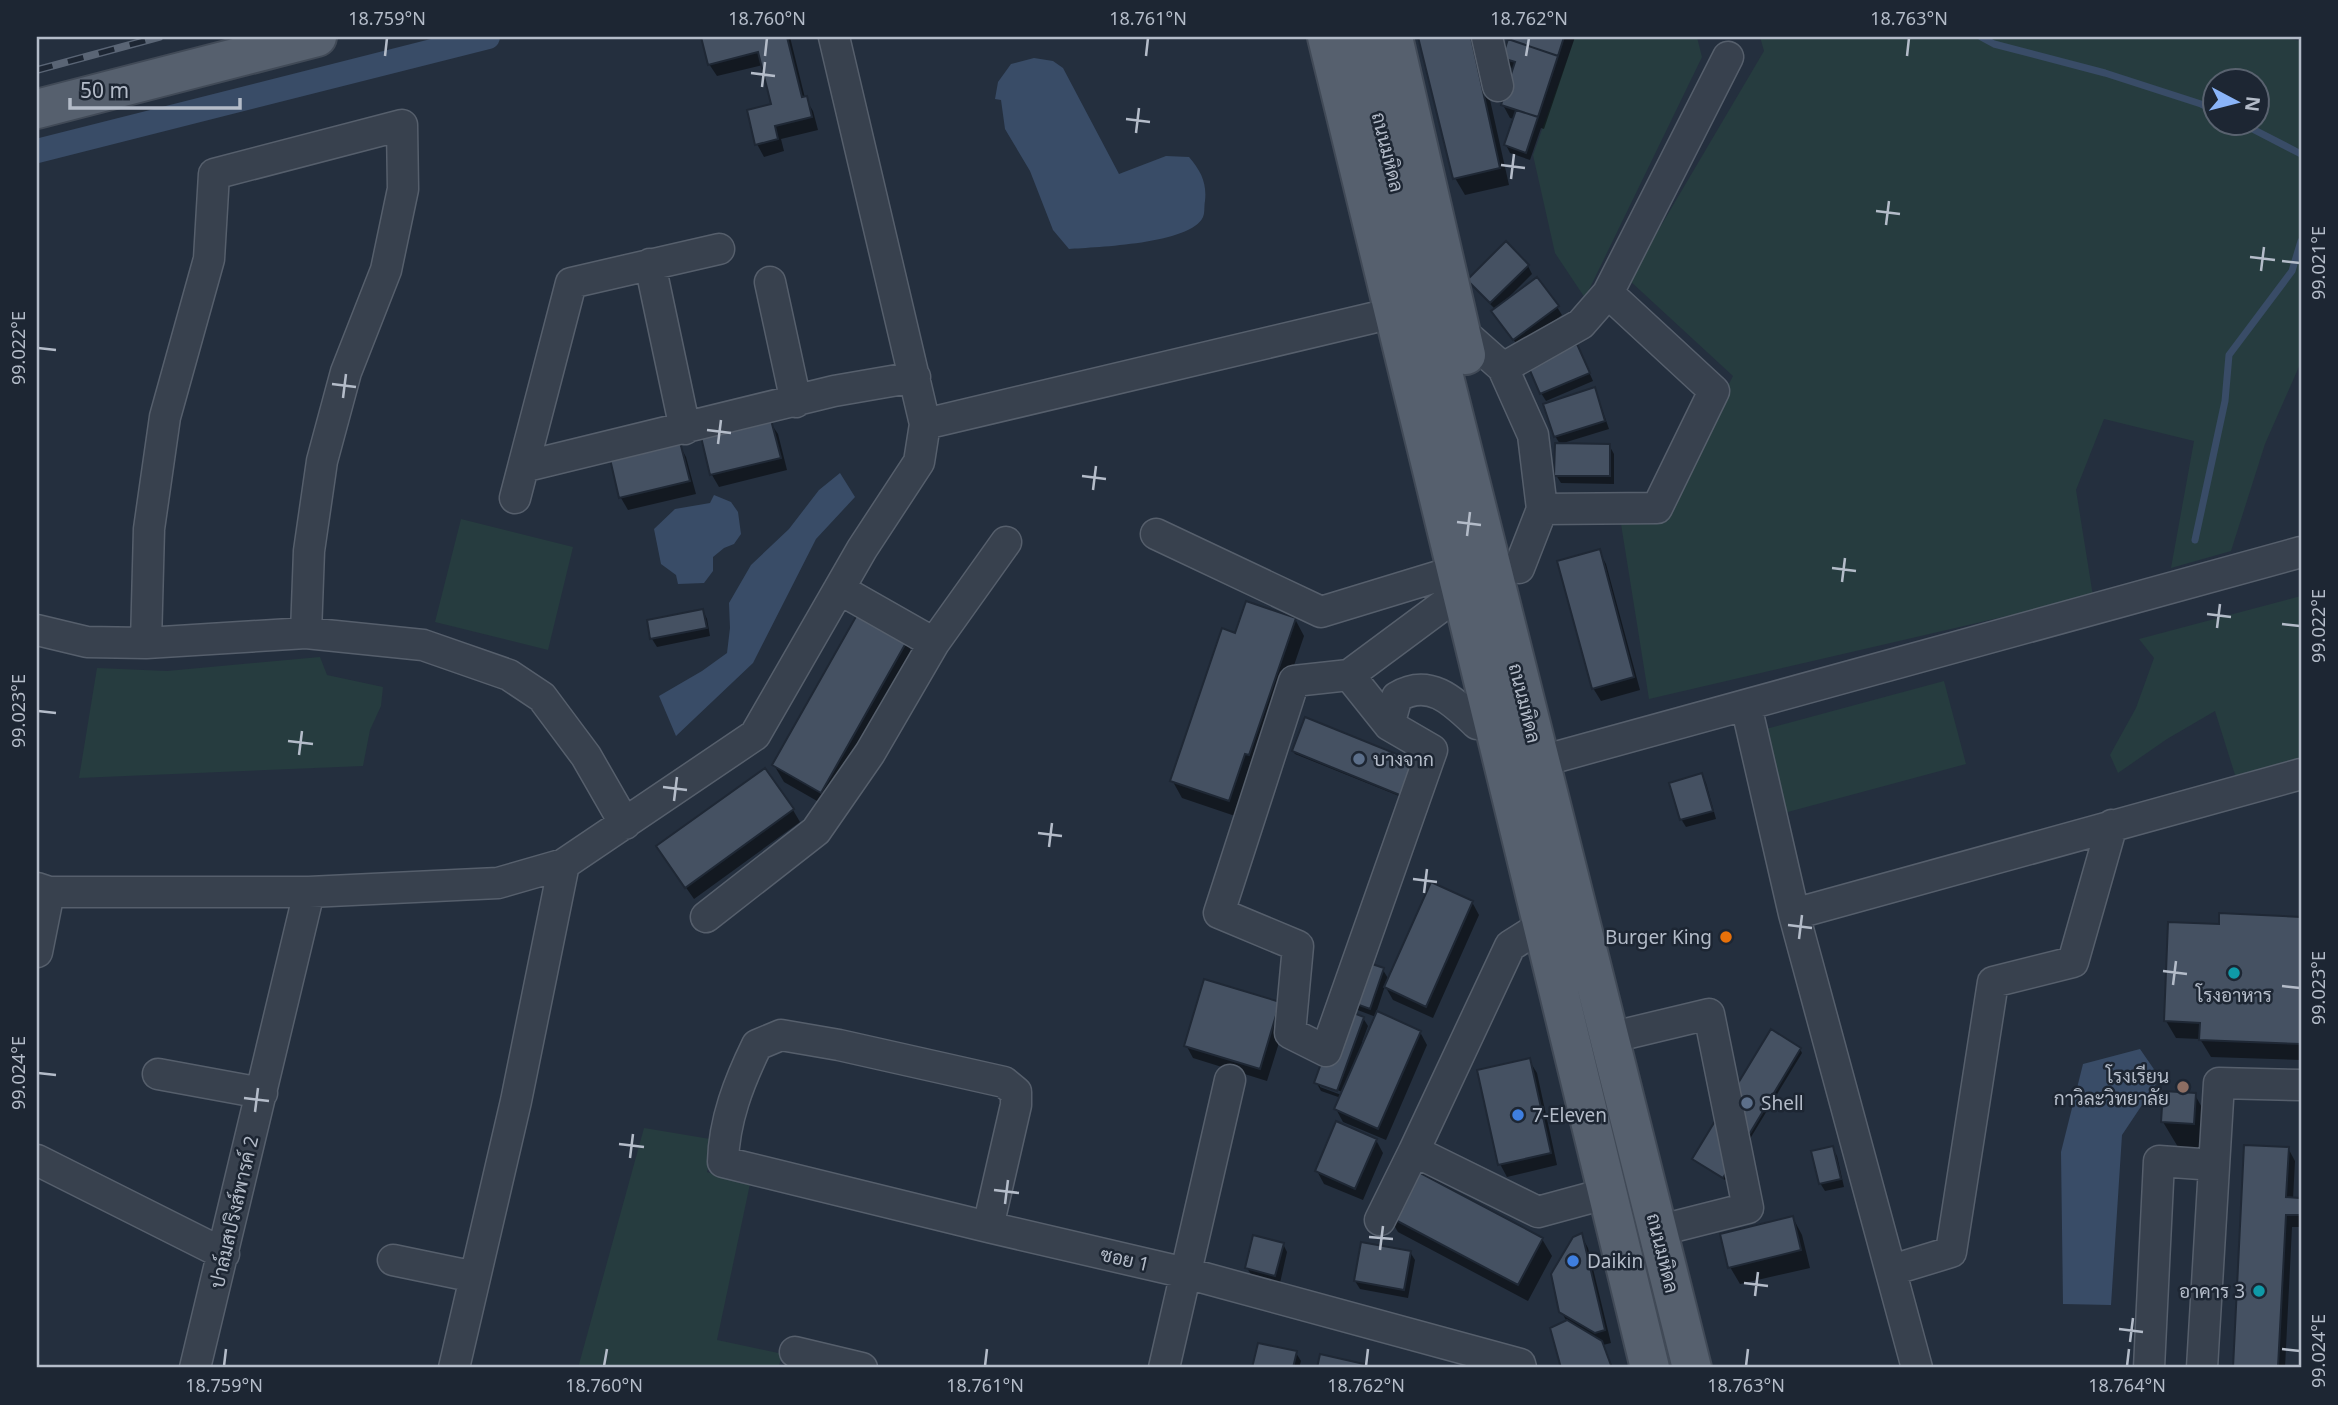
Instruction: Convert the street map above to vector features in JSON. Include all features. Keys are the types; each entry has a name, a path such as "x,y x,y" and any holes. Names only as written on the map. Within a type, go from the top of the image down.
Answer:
{"main road":[{"path":"37,110 317,37"},
{"path":"1305,37 1373,318 1477,724 1493,780 1528,871"},
{"name":"ถนนมหิดล","path":"1327,37 1380,184 1568,872 1692,1368"},
{"name":"ถนนมหิดล","path":"1359,37 1380,184 1528,871 1650,1368"},
{"path":"1393,37 1460,329 1519,568 1560,756 1568,872"}],"street":[{"path":"37,952 43,890 309,892 498,883 564,864 755,735 839,589 919,462 925,424 834,37"},
{"path":"1487,37 1497,86"},
{"path":"1503,368 1581,324 1608,293 1728,57"},
{"path":"146,643 149,529 165,416 209,258 214,174 402,125 403,189 386,270 346,373 322,461 309,551 306,633"},
{"path":"515,498 571,283 719,249"},
{"path":"650,264 685,429"},
{"path":"770,282 796,402"},
{"path":"1542,509 1657,508 1714,391 1608,293"},
{"path":"925,424 1373,318"},
{"path":"1460,329 1503,368 1533,435 1542,509 1519,568"},
{"path":"523,467 835,391 915,377"},
{"path":"1156,534 1321,612 1442,590"},
{"path":"706,917 816,831 870,753 934,643 1006,542"},
{"path":"1560,756 2301,552"},
{"path":"839,589 934,643"},
{"path":"1349,675 1389,725 1432,751 1326,1051 1290,1033 1298,946 1219,913 1294,681 1349,675 1442,590"},
{"path":"37,630 87,642 146,643 306,633 423,645 509,675 542,697 586,756 625,824"},
{"path":"1389,725 1397,697 1409,690 1432,690 1452,701 1477,724"},
{"path":"1746,705 1794,914 1917,1368"},
{"path":"1794,914 2301,774"},
{"path":"1892,1270 1951,1252 1993,982 2073,962 2112,825"},
{"path":"454,1368 516,1101 564,864"},
{"name":"ปาล์มสปริงส์พารค์ 2","path":"195,1368 309,892"},
{"path":"1380,1220 1510,946 1543,925"},
{"path":"1609,1038 1709,1014 1748,1208 1657,1231"},
{"name":"ซอย 1","path":"988,1227 1016,1105 1016,1092 1004,1082 839,1045 780,1035 757,1045 740,1080 724,1139 723,1162 988,1227 1186,1273 1520,1364 1521,1368"},
{"path":"158,1074 262,1093"},
{"path":"1164,1368 1230,1080"},
{"path":"2202,1368 2219,1083 2301,1085"},
{"path":"1414,1152 1538,1212 1608,1193"},
{"path":"37,1160 224,1254"},
{"path":"2149,1368 2159,1161 2214,1165"},
{"path":"393,1259 475,1277"},
{"path":"795,1352 856,1368"}],"green space":[{"path":"1575,37 1697,37 1702,57 1585,298 1555,253 1533,155"},
{"path":"1760,37 2280,37 2301,41 2301,362 2265,444 2231,551 2171,568 2194,441 2104,419 2076,490 2093,596 1649,699 1621,524 1663,513 1733,376 1629,280 1764,51"},
{"path":"461,519 573,547 548,650 435,622"},
{"path":"2301,596 2301,760 2236,778 2215,711 2167,739 2118,773 2110,755 2136,708 2154,658 2139,639"},
{"path":"320,657 327,675 383,687 381,706 370,730 363,766 79,778 97,668 167,671"},
{"path":"1944,681 1966,764 1784,813 1762,730"},
{"path":"644,1128 716,1140 707,1172 750,1184 717,1340 783,1354 778,1368 578,1368"}],"water":[{"path":"1034,58 1053,61 1063,68 1119,174 1166,156 1189,157 1200,172 1205,188 1204,215 1195,226 1181,233 1142,242 1069,249 1053,230 1030,171 1005,129 1001,100 995,99 998,82 1011,64"},
{"path":"840,473 855,497 816,539 753,663 676,736 659,696 727,653 729,603 751,565 789,529 819,490"},
{"path":"714,495 731,502 738,512 741,534 734,544 713,557 713,571 704,583 678,584 676,575 661,564 654,529 675,509 710,503"},
{"path":"2140,1049 2160,1078 2122,1135 2111,1305 2063,1304 2061,1152 2083,1064"}],"building":[{"path":"701,37 787,37 802,97 807,96 812,117 775,126 778,139 755,145 747,110 771,104 758,52 708,65"},
{"path":"1418,37 1471,37 1500,168 1453,179"},
{"path":"1508,37 1564,37 1558,56"},
{"path":"1508,39 1558,56 1538,117 1501,105 1515,62 1502,58"},
{"path":"1516,110 1538,117 1526,153 1504,145"},
{"path":"1506,241 1529,265 1490,303 1467,280"},
{"path":"1537,277 1559,306 1513,340 1491,311"},
{"path":"1577,344 1590,373 1540,394 1528,366"},
{"path":"1595,387 1605,421 1554,437 1543,404"},
{"path":"771,420 781,458 710,475 701,437"},
{"path":"680,442 690,481 619,498 610,459"},
{"path":"1555,443 1610,444 1610,476 1554,476"},
{"path":"1600,549 1634,677 1592,689 1557,561"},
{"path":"1246,601 1296,618 1249,755 1245,754 1229,801 1170,781 1222,628 1235,633"},
{"path":"703,609 707,628 650,639 647,620"},
{"path":"858,613 907,641 821,793 772,765"},
{"name":"บางจาก","path":"1305,717 1426,766 1412,800 1292,751"},
{"path":"765,768 794,809 685,888 656,846"},
{"path":"1702,773 1713,811 1680,820 1669,783"},
{"path":"1431,882 1473,901 1426,1007 1384,987"},
{"name":"โรงอาหาร","path":"2219,913 2301,917 2301,1044 2199,1040 2200,1023 2164,1021 2168,922 2219,924"},
{"path":"1363,961 1384,968 1370,1009 1348,1001"},
{"path":"1204,979 1280,1002 1260,1069 1184,1046"},
{"path":"1341,1008 1364,1017 1337,1091 1314,1083"},
{"path":"1377,1011 1421,1031 1378,1129 1334,1109"},
{"name":"Shell","path":"1771,1029 1801,1048 1723,1178 1692,1159"},
{"path":"1530,1058 1551,1153 1498,1165 1477,1070"},
{"path":"2163,1091 2196,1093 2194,1124 2161,1122"},
{"path":"1336,1121 1377,1139 1355,1189 1315,1171"},
{"name":"อาคาร 3","path":"2244,1145 2289,1147 2286,1197 2300,1198 2300,1215 2286,1215 2278,1367 2293,1368 2233,1368"},
{"path":"1833,1146 1841,1179 1819,1184 1811,1151"},
{"path":"1411,1168 1543,1238 1518,1285 1386,1215"},
{"path":"1793,1216 1801,1250 1728,1268 1720,1234"},
{"path":"1582,1233 1605,1330 1595,1333 1559,1312 1551,1274 1573,1237"},
{"path":"1253,1235 1284,1243 1275,1276 1245,1268"},
{"path":"1361,1242 1411,1251 1404,1290 1354,1281"},
{"path":"1567,1320 1602,1341 1612,1368 1561,1368 1550,1328"},
{"path":"1258,1343 1297,1351 1293,1368 1252,1368"},
{"path":"1320,1354 1364,1364 1363,1368 1317,1368"}],"waterway":[{"path":"37,151 488,37"},
{"path":"1981,37 1994,44 2105,73 2202,104"},
{"path":"2266,136 2301,154"},
{"path":"2195,540 2225,401 2229,355 2292,271 2301,241"}],"railway":[{"path":"37,70 159,37"}],"place":[{"name":"บางจาก","path":"1359,759"},
{"name":"Burger King","path":"1726,937"},
{"name":"โรงอาหาร","path":"2234,973"},
{"name":"โรงเรียน กาวิละวิทยาลัย","path":"2183,1087"},
{"name":"Shell","path":"1747,1103"},
{"name":"7-Eleven","path":"1518,1115"},
{"name":"Daikin","path":"1573,1261"},
{"name":"อาคาร 3","path":"2259,1291"}]}
